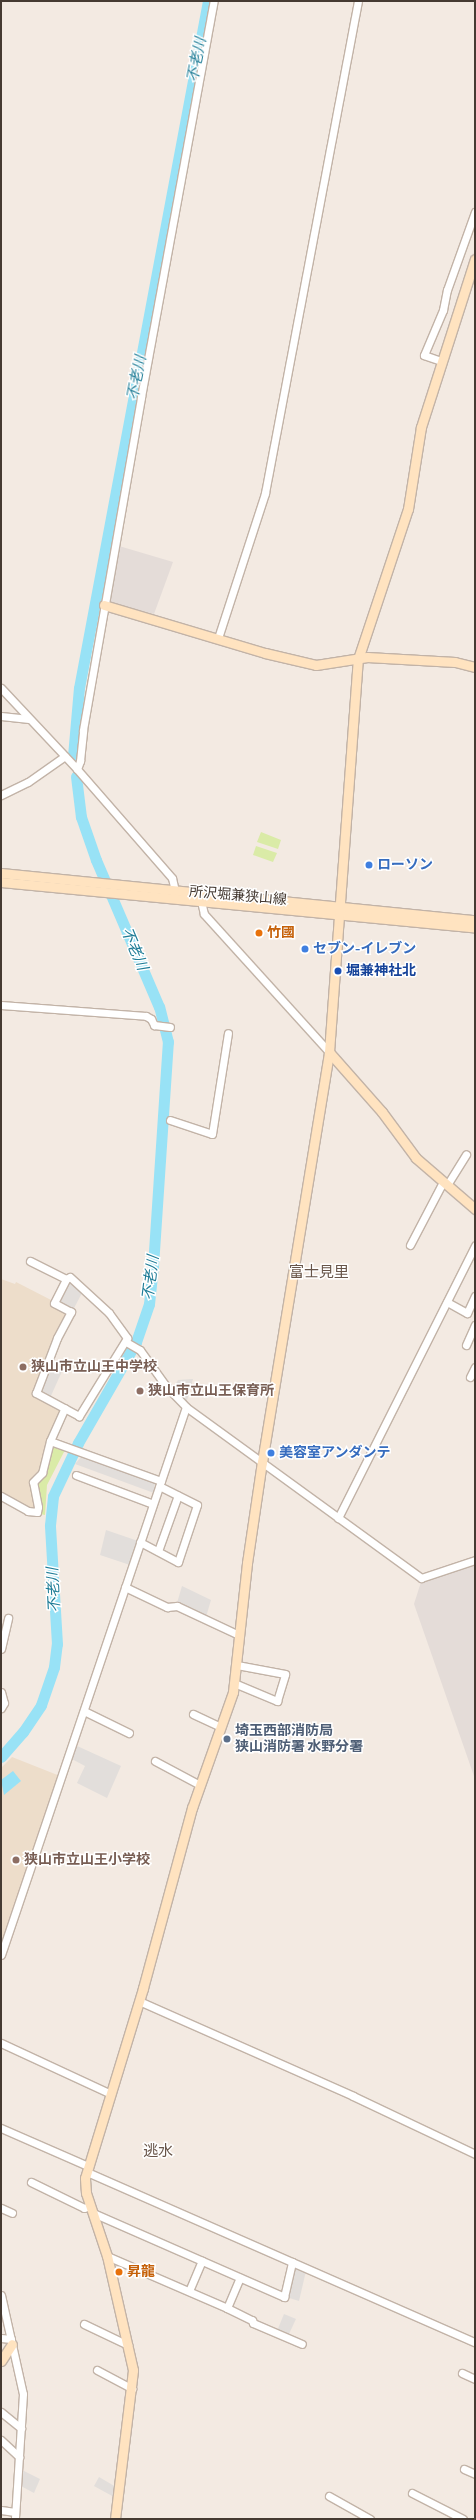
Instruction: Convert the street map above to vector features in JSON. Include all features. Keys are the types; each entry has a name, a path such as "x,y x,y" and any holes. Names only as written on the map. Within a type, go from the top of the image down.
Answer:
{"street":[{"path":"77,769 80,761 83,730 104,605 214,1"},
{"path":"218,638 265,493 358,1"},
{"path":"441,361 424,355 443,310 447,290 475,212"},
{"path":"115,2519 132,2389 133,2370 107,2256 85,2189 87,2169 139,2001 200,1785 221,1727 234,1683 262,1462 329,1052 358,659 408,509 421,427 475,259"},
{"path":"104,605 265,653 316,665 358,659 438,660 475,667"},
{"path":"1,688 77,769 169,874 175,883 175,891"},
{"path":"1,716 29,719"},
{"path":"1,795 32,780 65,756"},
{"name":"所沢堀兼狭山線","path":"1,873 201,901 475,920"},
{"name":"所沢堀兼狭山線","path":"1,882 101,887"},
{"name":"所沢堀兼狭山線","path":"117,889 175,891 475,928"},
{"path":"201,901 204,914 382,1112 405,1146 475,1209"},
{"path":"1,1005 146,1016 151,1019 154,1025 170,1028"},
{"path":"170,1120 212,1134 228,1033"},
{"path":"410,1245 445,1183 466,1154"},
{"path":"338,1518 475,1246"},
{"path":"30,1261 66,1279 70,1277 75,1279 109,1313 127,1338 106,1375 89,1396 79,1416 36,1393 57,1338 71,1312 54,1303 66,1279"},
{"path":"447,1302 466,1313 475,1296"},
{"path":"466,1345 475,1325"},
{"path":"126,1342 138,1349 186,1407 421,1578 475,1560"},
{"path":"470,1377 475,1367"},
{"path":"1,1955 186,1407"},
{"path":"1,1496 28,1511 37,1512 38,1507 33,1482 42,1473 50,1441 65,1408"},
{"path":"50,1441 160,1484 197,1505 178,1562 140,1542"},
{"path":"76,1475 153,1504"},
{"path":"158,1551 178,1495"},
{"path":"125,1588 167,1607 177,1606 239,1635"},
{"path":"1,1649 8,1618"},
{"path":"234,1683 277,1701 285,1674 237,1665"},
{"path":"1,1692 4,1703 1,1708"},
{"path":"84,1711 128,1732"},
{"path":"193,1714 221,1727"},
{"path":"155,1761 200,1785"},
{"path":"139,2001 354,2096 475,2154"},
{"path":"1,2043 111,2094"},
{"path":"1,2128 87,2169 292,2262 475,2342"},
{"path":"31,2182 84,2208 91,2209 202,2261 284,2297 292,2262"},
{"path":"1,2208 12,2213"},
{"path":"107,2256 227,2308 252,2320 253,2323 302,2344"},
{"path":"189,2291 202,2261"},
{"path":"227,2308 240,2278"},
{"path":"1,2295 23,2394 15,2516 1,2510"},
{"path":"84,2324 128,2345"},
{"path":"1,2338 12,2342"},
{"path":"1,2361 12,2342"},
{"path":"97,2370 132,2389"},
{"path":"462,2373 475,2379"},
{"path":"1,2412 21,2428"},
{"path":"1,2440 19,2457"},
{"path":"464,2469 475,2474"},
{"path":"412,2493 463,2519"},
{"path":"329,2496 370,2519"}],"shaded area":[{"path":"119,546 173,562 154,614 108,602"},
{"name":"狭山市立山王中学校","path":"1,1279 15,1284 16,1282 53,1301 67,1315 33,1395 61,1412 46,1441 40,1469 32,1477 31,1487 36,1507 34,1511 1,1493"},
{"path":"69,1280 84,1289 72,1312 58,1301"},
{"path":"51,1360 63,1369 50,1398 40,1391"},
{"path":"193,1379 186,1404 172,1390 178,1380"},
{"path":"82,1456 155,1482 154,1493 75,1464"},
{"path":"106,1530 138,1541 130,1565 100,1555"},
{"path":"475,1563 475,1779 414,1604 421,1582"},
{"path":"182,1586 211,1600 206,1617 177,1603"},
{"path":"75,1745 121,1766 107,1798 77,1783 85,1766 70,1758"},
{"name":"狭山市立山王小学校","path":"12,1757 60,1776 1,1945 1,1768"},
{"path":"294,2266 306,2271 299,2301 286,2297"},
{"path":"284,2314 296,2319 288,2336 277,2331"},
{"path":"20,2469 40,2479 34,2493 19,2485"},
{"path":"99,2477 116,2487 114,2497 94,2486"}],"green space":[{"path":"261,832 281,840 278,849 257,842"},
{"path":"256,846 277,853 273,862 253,855"},
{"path":"52,1445 65,1450 47,1485 45,1515 40,1514 35,1480"}],"water":[{"path":"13,1771 21,1781 4,1795 1,1780"}],"waterway":[{"name":"不老川","path":"73,756 79,688 208,1"},
{"name":"不老川","path":"1,1757 23,1732 41,1705 54,1667 57,1644 50,1525 53,1496 78,1443 136,1342 149,1304 153,1266 168,1042 159,1007 96,860 81,817 76,776"}],"place":[{"name":"ローソン","path":"369,865"},
{"name":"竹國","path":"259,933"},
{"name":"セブン-イレブン","path":"305,949"},
{"name":"堀兼神社北","path":"338,971"},
{"name":"狭山市立山王中学校","path":"23,1367"},
{"name":"狭山市立山王保育所","path":"140,1391"},
{"name":"美容室アンダンテ","path":"271,1453"},
{"name":"埼玉西部消防局 狭山消防署 水野分署","path":"227,1739"},
{"name":"狭山市立山王小学校","path":"16,1860"},
{"name":"昇龍","path":"119,2272"}],"district":[{"name":"富士見里","path":"319,1273"},
{"name":"逃水","path":"158,2152"}]}
